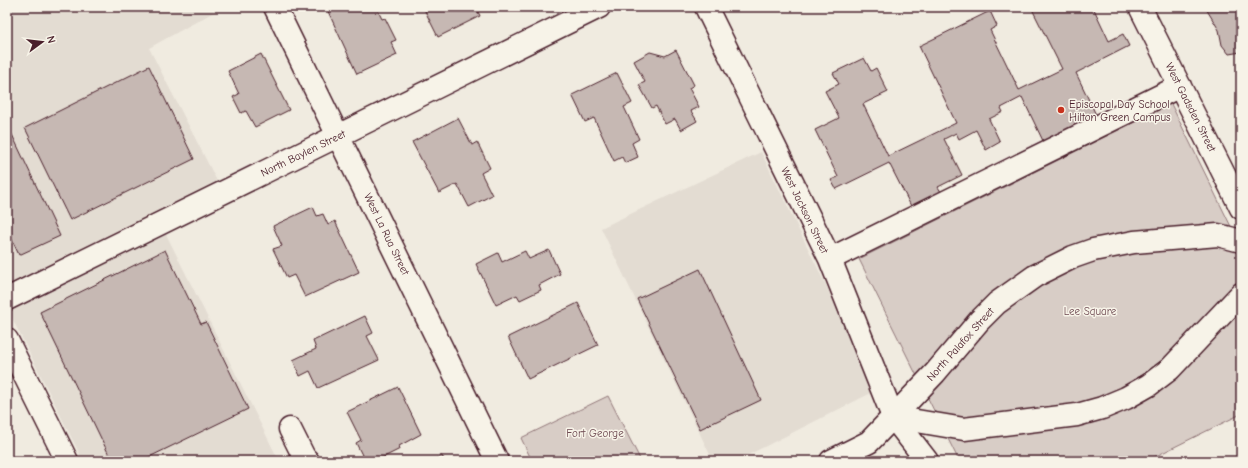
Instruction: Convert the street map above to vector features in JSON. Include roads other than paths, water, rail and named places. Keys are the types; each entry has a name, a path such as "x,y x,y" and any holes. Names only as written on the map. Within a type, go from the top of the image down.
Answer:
{"street":[{"name":"West La Rua Street","path":"275,7 497,461"},
{"name":"North Baylen Street","path":"7,299 599,7"},
{"name":"West Jackson Street","path":"706,7 830,259 893,417 927,461"},
{"name":"West Gadsden Street","path":"1140,7 1241,208"},
{"path":"830,259 1180,86"},
{"name":"North Palafox Street","path":"831,461 869,442 997,303 1047,269 1093,250 1134,242 1218,235 1241,241"},
{"path":"893,417 964,429 1077,415 1102,408 1126,398 1149,385 1170,369 1241,294"},
{"path":"7,340 67,461"},
{"path":"290,429 304,457 308,461"}],"place":[{"name":"Episcopal Day School Hilton Green Campus","path":"1061,110"}],"park label":[{"name":"Lee Square","path":"1090,311"},
{"name":"Fort George","path":"595,433"}]}
